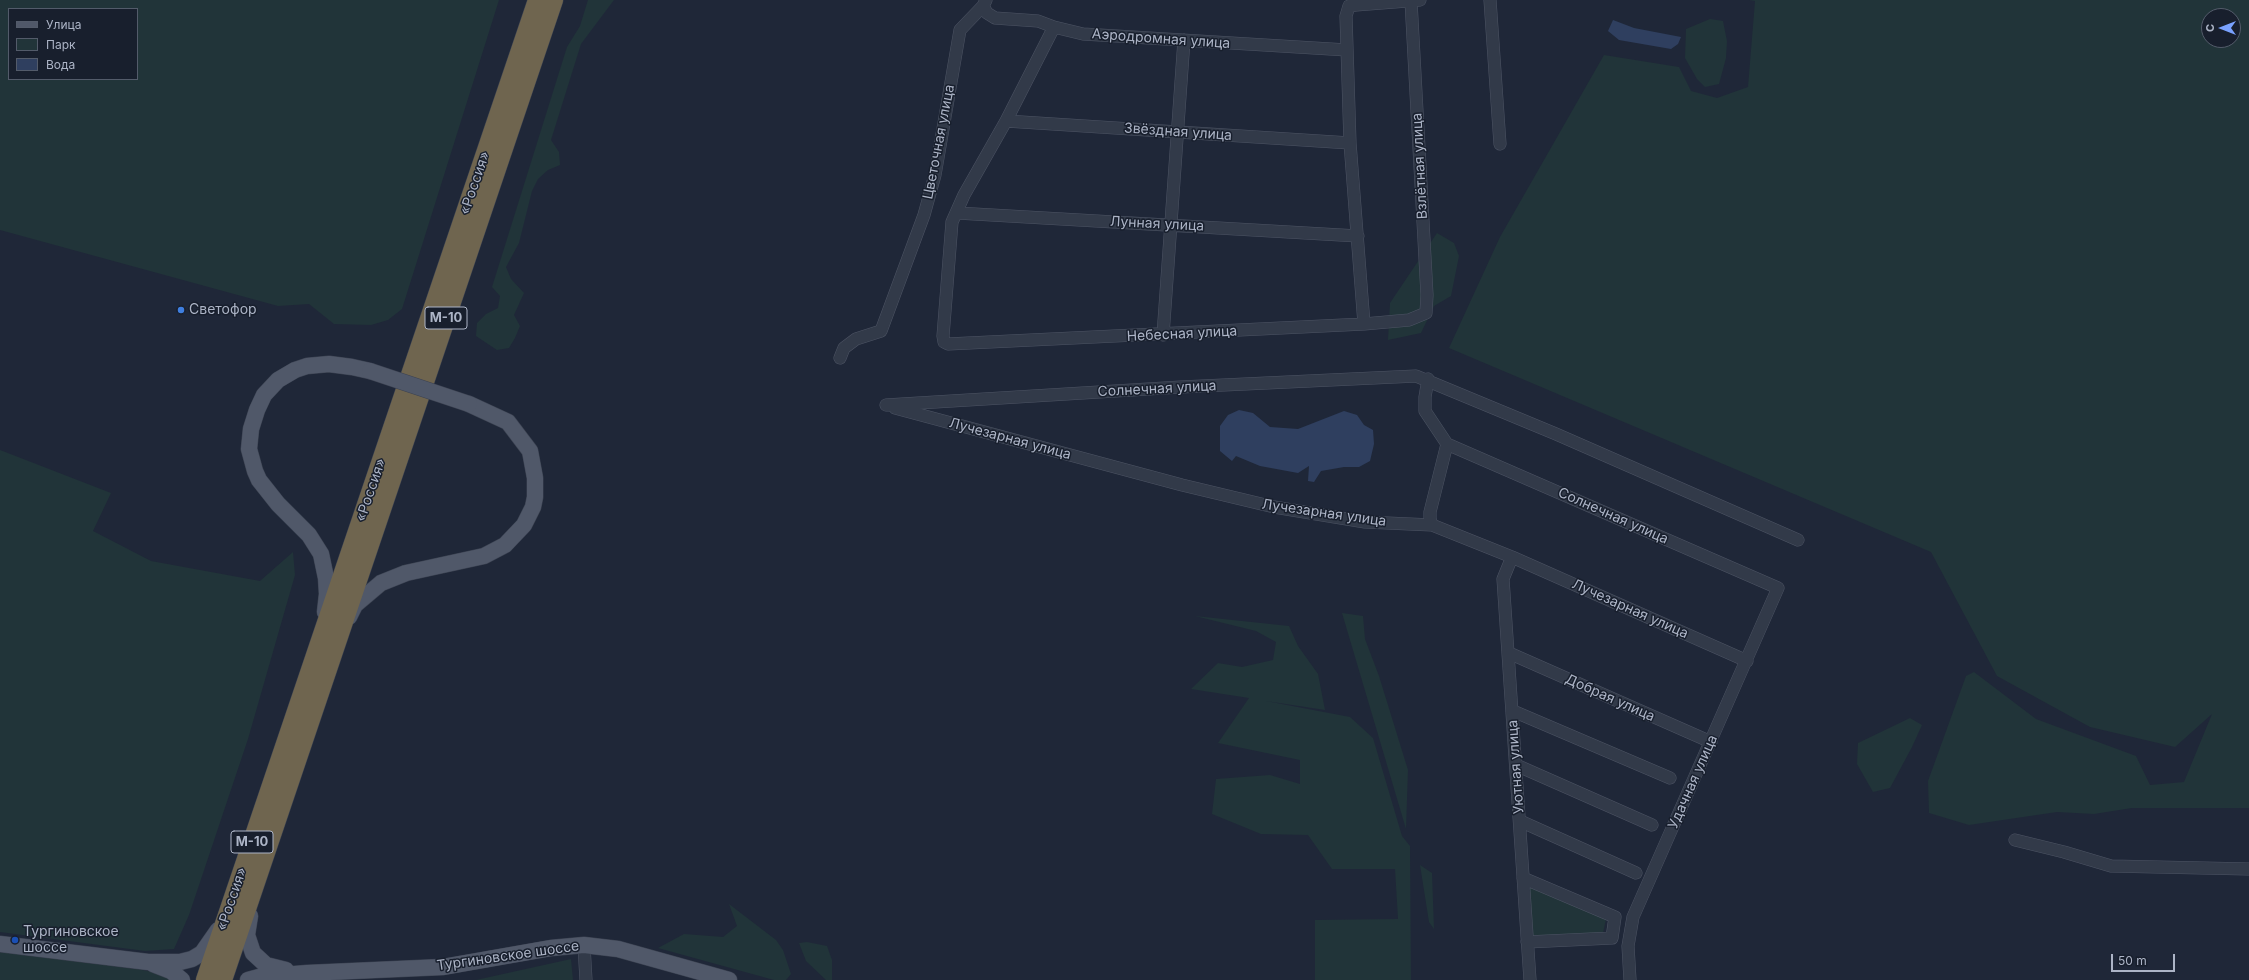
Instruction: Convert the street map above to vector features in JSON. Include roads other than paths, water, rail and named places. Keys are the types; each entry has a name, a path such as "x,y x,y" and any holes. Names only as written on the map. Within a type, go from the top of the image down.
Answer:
{"highway":[{"name":"«Россия»","path":"223,980 254,888 331,635 537,0"},
{"name":"«Россия»","path":"205,980 226,917 331,635 554,0"}],"main road":[{"path":"328,364 352,367 469,404 498,416 508,422 530,451 535,488 533,507 528,518 515,536 495,551 472,559 406,573 381,583 355,605 331,635 325,566 309,535 278,504 259,480 255,471 250,449 251,430 257,410 271,387 295,370 307,366 328,364"},
{"name":"Тургиновское шоссе","path":"254,888 247,935 253,953 261,962 272,968 307,973"},
{"path":"0,944 148,962 180,962 197,956 210,944 226,917"},
{"name":"Тургиновское шоссе","path":"248,980 259,977 307,973 443,967 551,948 584,945 618,949 729,980"},
{"path":"148,962 171,972 182,980"}],"street":[{"path":"1364,324 1350,143 1346,16 1349,6 1416,0"},
{"name":"Взлётная улица","path":"1409,320 1426,313 1428,304 1416,0"},
{"path":"1490,0 1500,144"},
{"name":"Аэродромная улица","path":"984,3 987,13 995,18 1038,21 1054,27 1083,34 1347,50"},
{"name":"Цветочная улица","path":"840,358 844,348 856,340 881,331 924,215 935,175 960,30 984,3"},
{"path":"957,213 1054,27"},
{"path":"1163,335 1184,40"},
{"name":"Звёздная улица","path":"1006,121 1350,143"},
{"name":"Небесная улица","path":"957,213 952,222 943,336 944,342 948,344 955,345 1163,335 1364,324 1409,320"},
{"name":"Лунная улица","path":"957,213 1172,224 1358,236"},
{"name":"Солнечная улица","path":"886,405 1406,376 1428,379 1798,540"},
{"path":"1428,379 1425,396 1425,411 1447,444 1430,512 1432,525"},
{"name":"Лучезарная улица","path":"886,405 1182,485 1274,508 1365,522 1432,525 1512,556 1747,661"},
{"name":"Солнечная улица","path":"1447,444 1778,588"},
{"name":"Уютная улица","path":"1512,556 1503,579 1530,980"},
{"name":"Удачная улица","path":"1630,980 1628,946 1634,917 1778,588"},
{"name":"Добрая улица","path":"1509,653 1711,742"},
{"path":"1513,711 1670,778"},
{"path":"1516,766 1652,825"},
{"path":"1520,821 1636,873"},
{"path":"2015,840 2064,852 2111,866 2249,869"},
{"path":"1523,878 1615,917 1612,938 1527,942"},
{"path":"584,945 586,980"}],"water":[{"path":"1613,20 1634,28 1681,37 1678,44 1671,49 1619,40 1608,31"},
{"path":"1239,410 1253,413 1270,427 1298,429 1344,411 1357,415 1364,425 1373,430 1374,444 1370,461 1359,467 1344,467 1321,471 1314,482 1308,481 1309,466 1298,473 1260,466 1236,456 1232,461 1220,451 1220,426 1228,415"}],"place":[{"name":"Светофор","path":"181,310"},
{"name":"Тургиновское шоссе","path":"15,940"}]}
